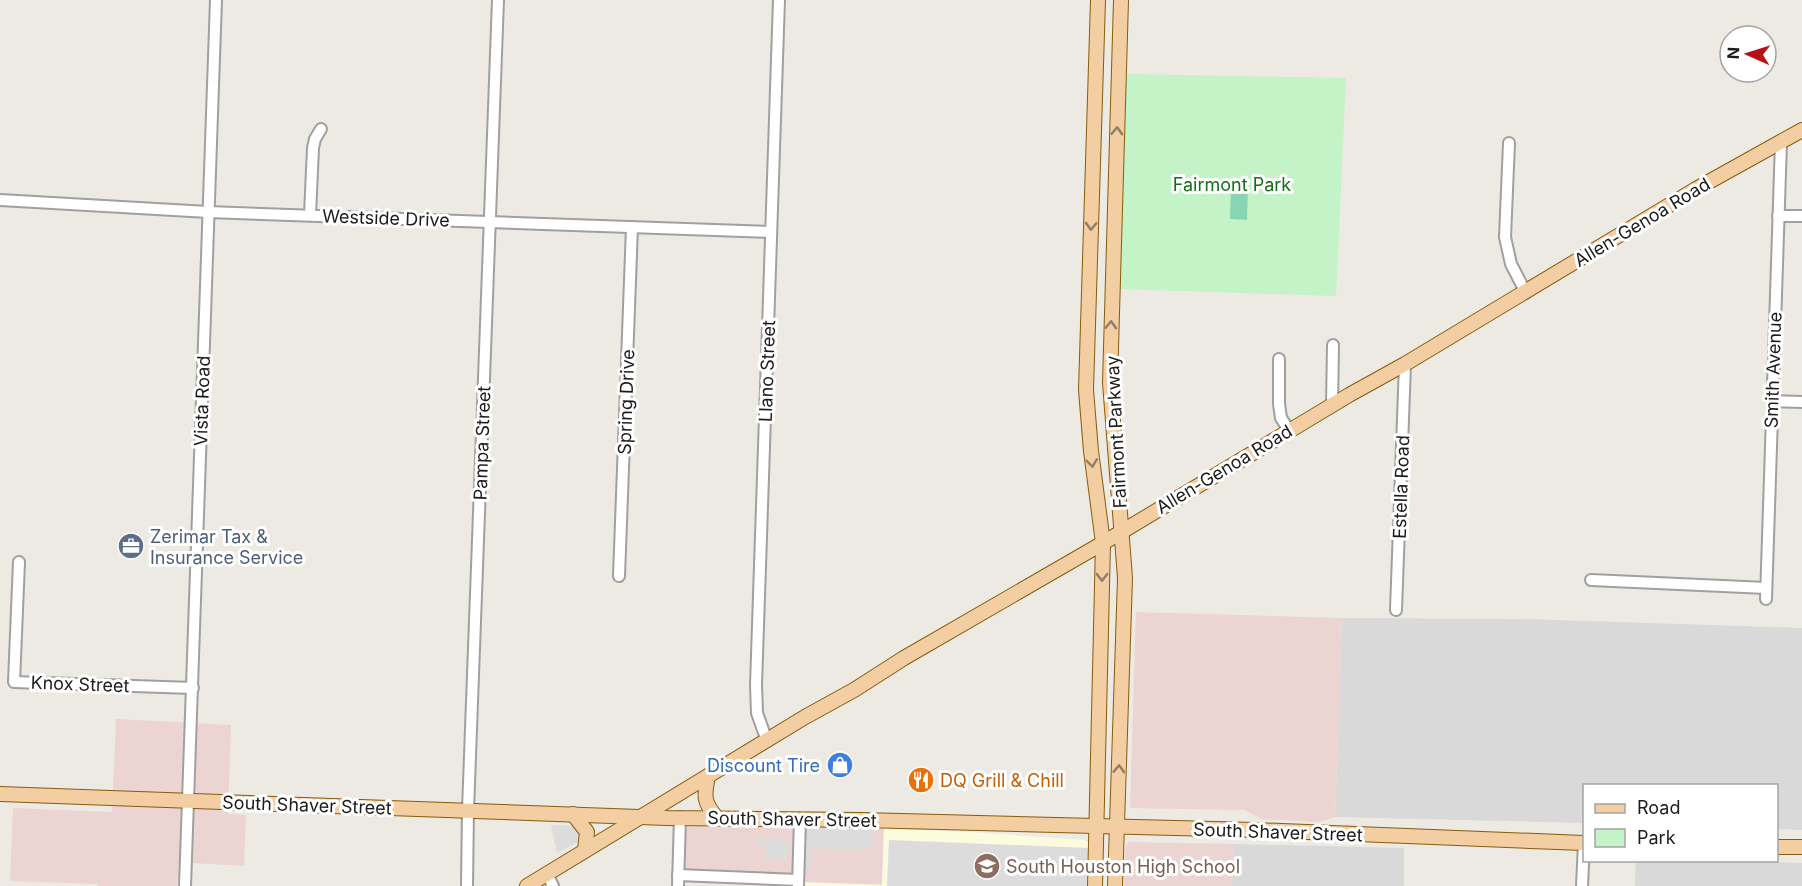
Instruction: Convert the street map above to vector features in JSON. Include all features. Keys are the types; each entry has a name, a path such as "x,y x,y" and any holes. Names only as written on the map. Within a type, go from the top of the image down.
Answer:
{"main road":[{"name":"Fairmont Parkway","path":"1095,886 1103,543 1087,414 1087,363 1098,0"},
{"name":"Fairmont Parkway","path":"1116,886 1125,578 1110,383 1121,0"},
{"path":"1096,60 1119,60"},
{"name":"Allen-Genoa Road","path":"527,886 550,880 585,850 805,717 1103,543 1289,430 1526,293 1696,189 1802,130"},
{"path":"1093,188 1115,189"},
{"path":"1087,414 1102,425 1113,424"},
{"path":"1100,657 1123,657"},
{"path":"708,776 705,800 708,808 717,818"},
{"name":"South Shaver Street","path":"0,794 573,814 1255,830 1583,843"},
{"path":"573,814 587,832 585,850"},
{"path":"1778,847 1802,847"}],"street":[{"name":"Vista Road","path":"185,886 216,0"},
{"name":"Pampa Street","path":"467,886 498,0"},
{"name":"Llano Street","path":"766,741 757,712 756,685 779,0"},
{"path":"310,215 313,148 321,129"},
{"name":"Smith Avenue","path":"1591,580 1766,593 1781,142"},
{"path":"1509,143 1505,237 1511,264 1526,293"},
{"name":"Westside Drive","path":"0,200 208,212 771,232"},
{"path":"1778,216 1802,216"},
{"name":"Spring Drive","path":"619,576 632,227"},
{"path":"1332,405 1333,345"},
{"path":"1278,359 1281,418 1289,430"},
{"name":"Estella Road","path":"1396,610 1406,364"},
{"path":"1773,401 1802,402"},
{"name":"Knox Street","path":"19,562 14,682 193,688"},
{"path":"680,817 678,881 798,883 800,819"},
{"path":"1582,886 1583,862"}],"shaded area":[{"path":"1136,612 1342,618 1335,817 1320,822 1261,819 1245,810 1130,808"},
{"path":"1342,618 1525,619 1802,628 1802,830 1778,829 1778,784 1583,784 1583,823 1335,817"},
{"path":"116,719 231,725 228,814 246,815 244,866 179,862 177,886 98,886 98,884 10,881 13,808 112,812"},
{"path":"551,825 576,826 581,832 580,841 557,853"},
{"path":"802,826 884,829 882,885 800,882"},
{"path":"802,826 873,828 872,845 867,850 823,849 822,846 811,845 810,872 801,871"},
{"path":"683,827 796,827 795,877 682,872"},
{"name":"South Houston High School","path":"884,829 956,831 1085,840 1089,844 1091,886 800,886 800,882 882,885"},
{"path":"755,838 787,839 788,859 765,858 765,845 755,845"},
{"name":"South Houston High School","path":"889,840 1089,848 1087,886 887,886"},
{"path":"1128,842 1234,844 1232,886 1124,886 1125,850"},
{"path":"1234,844 1404,848 1404,886 1232,886"},
{"path":"1636,862 1802,863 1802,886 1635,886"}],"green space":[{"name":"Fairmont Park","path":"1125,74 1346,78 1336,296 1120,289"},
{"path":"1231,188 1248,189 1247,220 1230,219"}],"place":[{"name":"Zerimar Tax & Insurance Service","path":"131,546"},
{"name":"Discount Tire","path":"840,765"},
{"name":"DQ Grill & Chill","path":"921,780"},
{"name":"South Houston High School","path":"987,866"}]}
